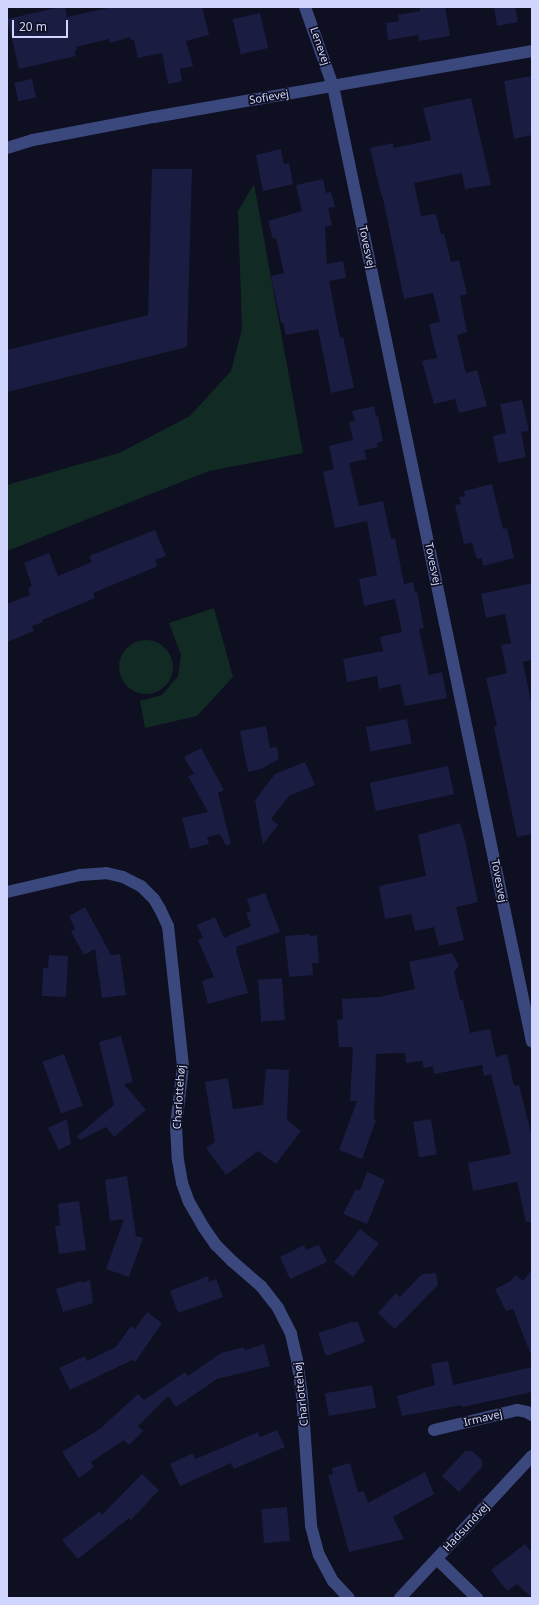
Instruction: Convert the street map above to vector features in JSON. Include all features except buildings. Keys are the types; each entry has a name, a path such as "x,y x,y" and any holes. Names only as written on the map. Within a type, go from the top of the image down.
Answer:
{"street":[{"name":"Lenevej","path":"305,7 333,86"},
{"name":"Sofievej","path":"7,148 33,140 154,117 532,52"},
{"name":"Tovesvej","path":"333,86 532,1042"},
{"name":"Charlottehøj","path":"7,892 80,875 106,873 123,877 141,886 154,899 168,926 183,1066 176,1126 178,1160 182,1183 189,1202 204,1228 222,1250 261,1286 278,1308 291,1334 297,1360 303,1408 311,1526 319,1555 334,1581 349,1598"},
{"name":"Irmavej","path":"434,1430 517,1410 527,1412 532,1415"},
{"name":"Hadsundvej","path":"400,1598 437,1559 528,1470 532,1456"},
{"path":"437,1559 477,1598"}],"green space":[{"path":"254,184 303,453 209,471 7,551 7,485 119,453 190,416 231,371 242,329 238,211"},
{"path":"214,608 233,677 197,716 145,728 140,701 162,695 178,676 181,655 169,623"},
{"path":"141,640 151,640 161,644 169,652 173,662 173,672 169,682 161,690 151,694 141,694 131,690 123,682 119,672 119,662 123,652 131,644"}]}
